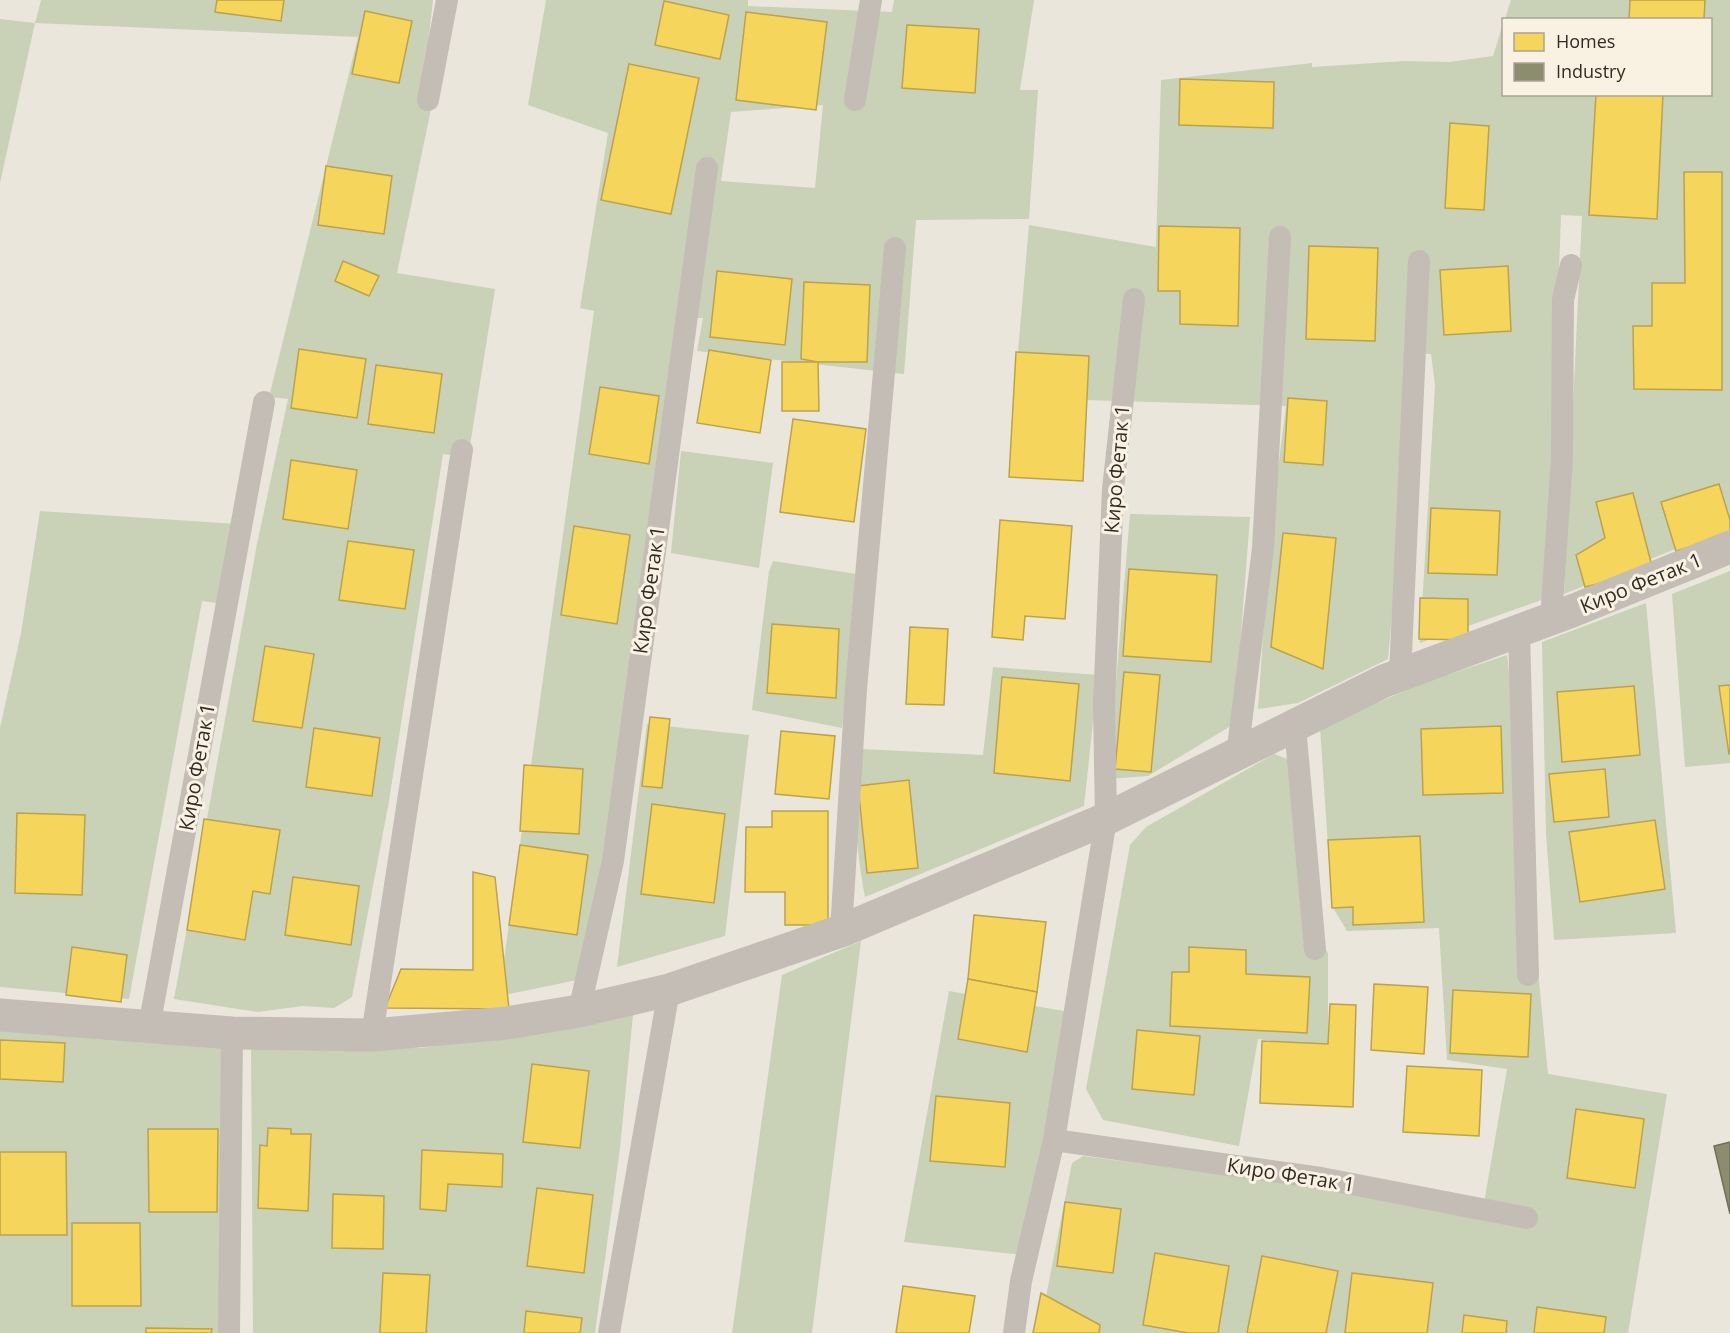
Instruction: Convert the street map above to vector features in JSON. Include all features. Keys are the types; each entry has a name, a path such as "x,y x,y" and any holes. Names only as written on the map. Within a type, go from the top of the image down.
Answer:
{"street":[{"name":"Киро Фетак 1","path":"0,1015 232,1033 372,1035 507,1023 579,1011 669,990 841,930 1106,819 1400,675 1551,619 1730,547"}],"lane":[{"path":"428,100 447,0"},
{"path":"855,100 871,0"},
{"name":"Киро Фетак 1","path":"579,1011 613,861 707,168"},
{"path":"1237,755 1263,548 1280,237"},
{"path":"841,930 856,688 895,248"},
{"path":"1400,675 1419,261"},
{"name":"Киро Фетак 1","path":"1551,619 1562,459 1563,300 1571,265"},
{"name":"Киро Фетак 1","path":"1014,1333 1021,1281 1054,1140 1106,819 1104,705 1113,489 1134,299"},
{"name":"Киро Фетак 1","path":"149,1027 264,402"},
{"path":"372,1035 462,450"},
{"path":"1519,631 1528,975"},
{"path":"1295,726 1315,949"},
{"path":"609,1333 669,990"},
{"path":"229,1333 232,1033"},
{"name":"Киро Фетак 1","path":"1054,1140 1321,1178 1527,1218"}],"green space":[{"path":"41,0 433,0 421,105 431,109 397,273 495,289 468,458 443,454 389,801 352,997 334,1008 303,1006 258,1012 174,999 257,544 288,399 269,397 358,37 35,23"},
{"path":"546,0 748,0 748,6 892,12 894,0 1034,0 1020,90 1038,90 1029,219 916,220 904,374 697,351 703,318 677,318 596,947 577,980 499,996 594,311 580,308 608,133 528,105","holes":["823,105 815,188 721,181 731,112"]},
{"path":"1511,0 1730,0 1730,527 1564,594 1582,216 1561,215 1547,598 1420,643 1435,385 1431,354 1410,353 1400,527 1388,659 1298,703 1258,709 1271,523 1286,406 1014,398 1029,225 1156,247 1161,80 1312,63 1312,67 1405,61 1449,62 1493,56 1502,27 1502,96 1712,96 1712,18 1505,18"},
{"path":"0,19 35,23 0,183"},
{"path":"681,451 773,463 759,568 671,553"},
{"path":"40,511 237,524 224,604 202,601 129,999 0,987 0,728 21,633"},
{"path":"1130,514 1250,517 1234,724 1148,776 1108,779"},
{"path":"773,561 863,575 842,728 752,710 769,571"},
{"path":"1730,571 1730,763 1685,767 1672,594"},
{"path":"1646,603 1676,933 1554,940 1546,834 1542,642"},
{"path":"1507,655 1548,1074 1667,1094 1628,1333 1039,1333 1072,1163 1083,1156 1483,1209 1507,1069 1447,1060 1439,928 1347,931 1332,906 1320,727 1426,682"},
{"path":"993,667 1098,675 1084,806 865,897 859,861 855,805 861,749 983,755"},
{"path":"647,724 749,735 725,936 617,967"},
{"path":"1274,754 1296,762 1311,928 1328,953 1328,1048 1258,1039 1239,1146 1103,1120 1086,1089 1130,845 1146,827"},
{"path":"861,941 812,1333 732,1333 782,975"},
{"path":"949,991 1075,1013 1022,1255 904,1242"},
{"path":"633,1015 620,1148 595,1333 253,1333 251,1043 421,1048"},
{"path":"0,1028 227,1042 227,1333 0,1333"}],"building: Homes":[{"path":"217,0 284,0 281,21 215,12"},
{"path":"1630,0 1705,0 1704,18 1629,18"},
{"path":"664,1 729,15 720,59 655,45"},
{"path":"365,11 412,21 399,83 352,74"},
{"path":"746,12 827,22 816,110 736,100"},
{"path":"907,25 979,29 975,93 902,88"},
{"path":"629,64 699,78 671,214 601,200"},
{"path":"1180,79 1274,82 1273,128 1179,125"},
{"path":"1596,96 1663,96 1657,219 1589,215"},
{"path":"1450,123 1489,126 1484,210 1445,208"},
{"path":"326,166 392,176 384,234 318,225"},
{"path":"1684,172 1722,172 1722,390 1634,389 1633,326 1652,326 1652,283 1685,283"},
{"path":"1159,226 1240,228 1238,326 1180,324 1180,291 1158,291"},
{"path":"1309,246 1378,248 1375,341 1306,339"},
{"path":"343,261 379,276 369,296 335,281"},
{"path":"1508,266 1511,331 1444,335 1440,270"},
{"path":"717,271 792,279 785,345 710,337"},
{"path":"804,282 870,285 867,362 818,362 801,359"},
{"path":"299,349 366,359 357,418 291,408"},
{"path":"709,350 771,360 760,433 697,423"},
{"path":"1016,352 1089,356 1083,481 1009,477"},
{"path":"782,362 818,362 819,411 782,411"},
{"path":"376,365 442,374 434,433 368,424"},
{"path":"600,387 659,396 649,464 589,454"},
{"path":"1288,398 1327,401 1323,465 1284,462"},
{"path":"793,419 866,429 854,522 780,512"},
{"path":"291,460 357,470 348,529 283,519"},
{"path":"1719,484 1730,520 1730,535 1676,551 1661,502"},
{"path":"1633,493 1653,570 1585,587 1576,555 1605,538 1596,502"},
{"path":"1431,508 1500,511 1497,575 1428,573"},
{"path":"1000,520 1072,526 1065,619 1025,616 1023,640 992,637"},
{"path":"574,526 630,535 617,624 561,615"},
{"path":"1283,533 1336,538 1323,669 1271,647"},
{"path":"348,541 414,550 405,609 339,600"},
{"path":"1129,569 1217,575 1211,662 1123,656"},
{"path":"1420,598 1468,599 1468,640 1419,639"},
{"path":"772,624 839,629 836,698 767,693"},
{"path":"910,627 948,629 944,705 906,704"},
{"path":"265,646 314,654 302,728 253,721"},
{"path":"1124,672 1160,675 1151,772 1115,769"},
{"path":"1002,677 1079,684 1070,781 994,773"},
{"path":"1730,685 1730,754 1729,754 1719,686"},
{"path":"1634,686 1640,755 1562,762 1557,692"},
{"path":"650,717 670,719 662,788 642,786"},
{"path":"1501,726 1503,793 1423,795 1421,729"},
{"path":"314,728 380,738 372,796 306,787"},
{"path":"781,731 835,736 829,799 775,794"},
{"path":"524,765 583,769 579,834 520,831"},
{"path":"1605,769 1609,817 1554,822 1549,774"},
{"path":"909,780 918,868 867,873 858,786"},
{"path":"652,804 725,814 714,903 641,894"},
{"path":"772,811 828,811 828,925 785,925 785,892 745,892 746,827 772,827"},
{"path":"17,813 85,815 82,895 15,893"},
{"path":"204,819 280,830 270,894 253,891 245,940 187,930"},
{"path":"1655,820 1665,889 1580,902 1569,832"},
{"path":"1420,836 1424,922 1353,925 1353,907 1332,908 1328,840"},
{"path":"520,845 588,855 577,935 509,925"},
{"path":"473,872 495,877 509,1009 385,1008 401,969 473,970"},
{"path":"293,877 359,886 351,945 285,935"},
{"path":"974,915 1046,922 1037,992 968,979"},
{"path":"72,947 127,955 121,1002 66,995"},
{"path":"1189,947 1246,950 1246,974 1310,977 1307,1033 1170,1026 1172,972 1189,972"},
{"path":"968,979 1037,992 1027,1052 958,1039"},
{"path":"1374,984 1428,987 1424,1054 1371,1050"},
{"path":"1453,990 1531,994 1528,1057 1450,1053"},
{"path":"1330,1004 1356,1005 1353,1107 1260,1103 1262,1041 1328,1044"},
{"path":"1137,1030 1200,1036 1194,1095 1132,1089"},
{"path":"0,1040 65,1043 63,1082 0,1079"},
{"path":"532,1064 589,1071 580,1148 523,1142"},
{"path":"1407,1066 1482,1070 1479,1136 1403,1132"},
{"path":"936,1096 1010,1103 1005,1167 930,1161"},
{"path":"1576,1109 1644,1119 1635,1188 1567,1178"},
{"path":"268,1128 291,1129 291,1134 311,1134 308,1211 258,1208 260,1145 267,1146"},
{"path":"148,1129 218,1129 217,1212 149,1212"},
{"path":"422,1150 503,1154 502,1187 448,1184 446,1211 420,1209"},
{"path":"0,1152 66,1152 67,1235 0,1235"},
{"path":"537,1188 593,1195 584,1273 527,1266"},
{"path":"333,1194 384,1196 383,1249 332,1248"},
{"path":"1065,1202 1121,1209 1113,1273 1057,1266"},
{"path":"72,1223 140,1223 141,1306 72,1306"},
{"path":"1155,1253 1229,1266 1218,1333 1188,1333 1143,1325"},
{"path":"1262,1256 1338,1271 1326,1333 1247,1333"},
{"path":"383,1273 430,1275 426,1333 380,1333"},
{"path":"1352,1273 1433,1283 1427,1333 1345,1333"},
{"path":"903,1286 975,1296 969,1333 896,1333"},
{"path":"1041,1293 1100,1325 1099,1333 1033,1333"},
{"path":"1537,1307 1606,1317 1604,1333 1534,1333"},
{"path":"526,1311 582,1318 580,1333 524,1333"},
{"path":"1464,1315 1507,1321 1506,1333 1462,1333"},
{"path":"146,1328 212,1329 211,1333 146,1333"}],"building: Industry":[{"path":"1730,1142 1730,1214 1714,1146"}]}
